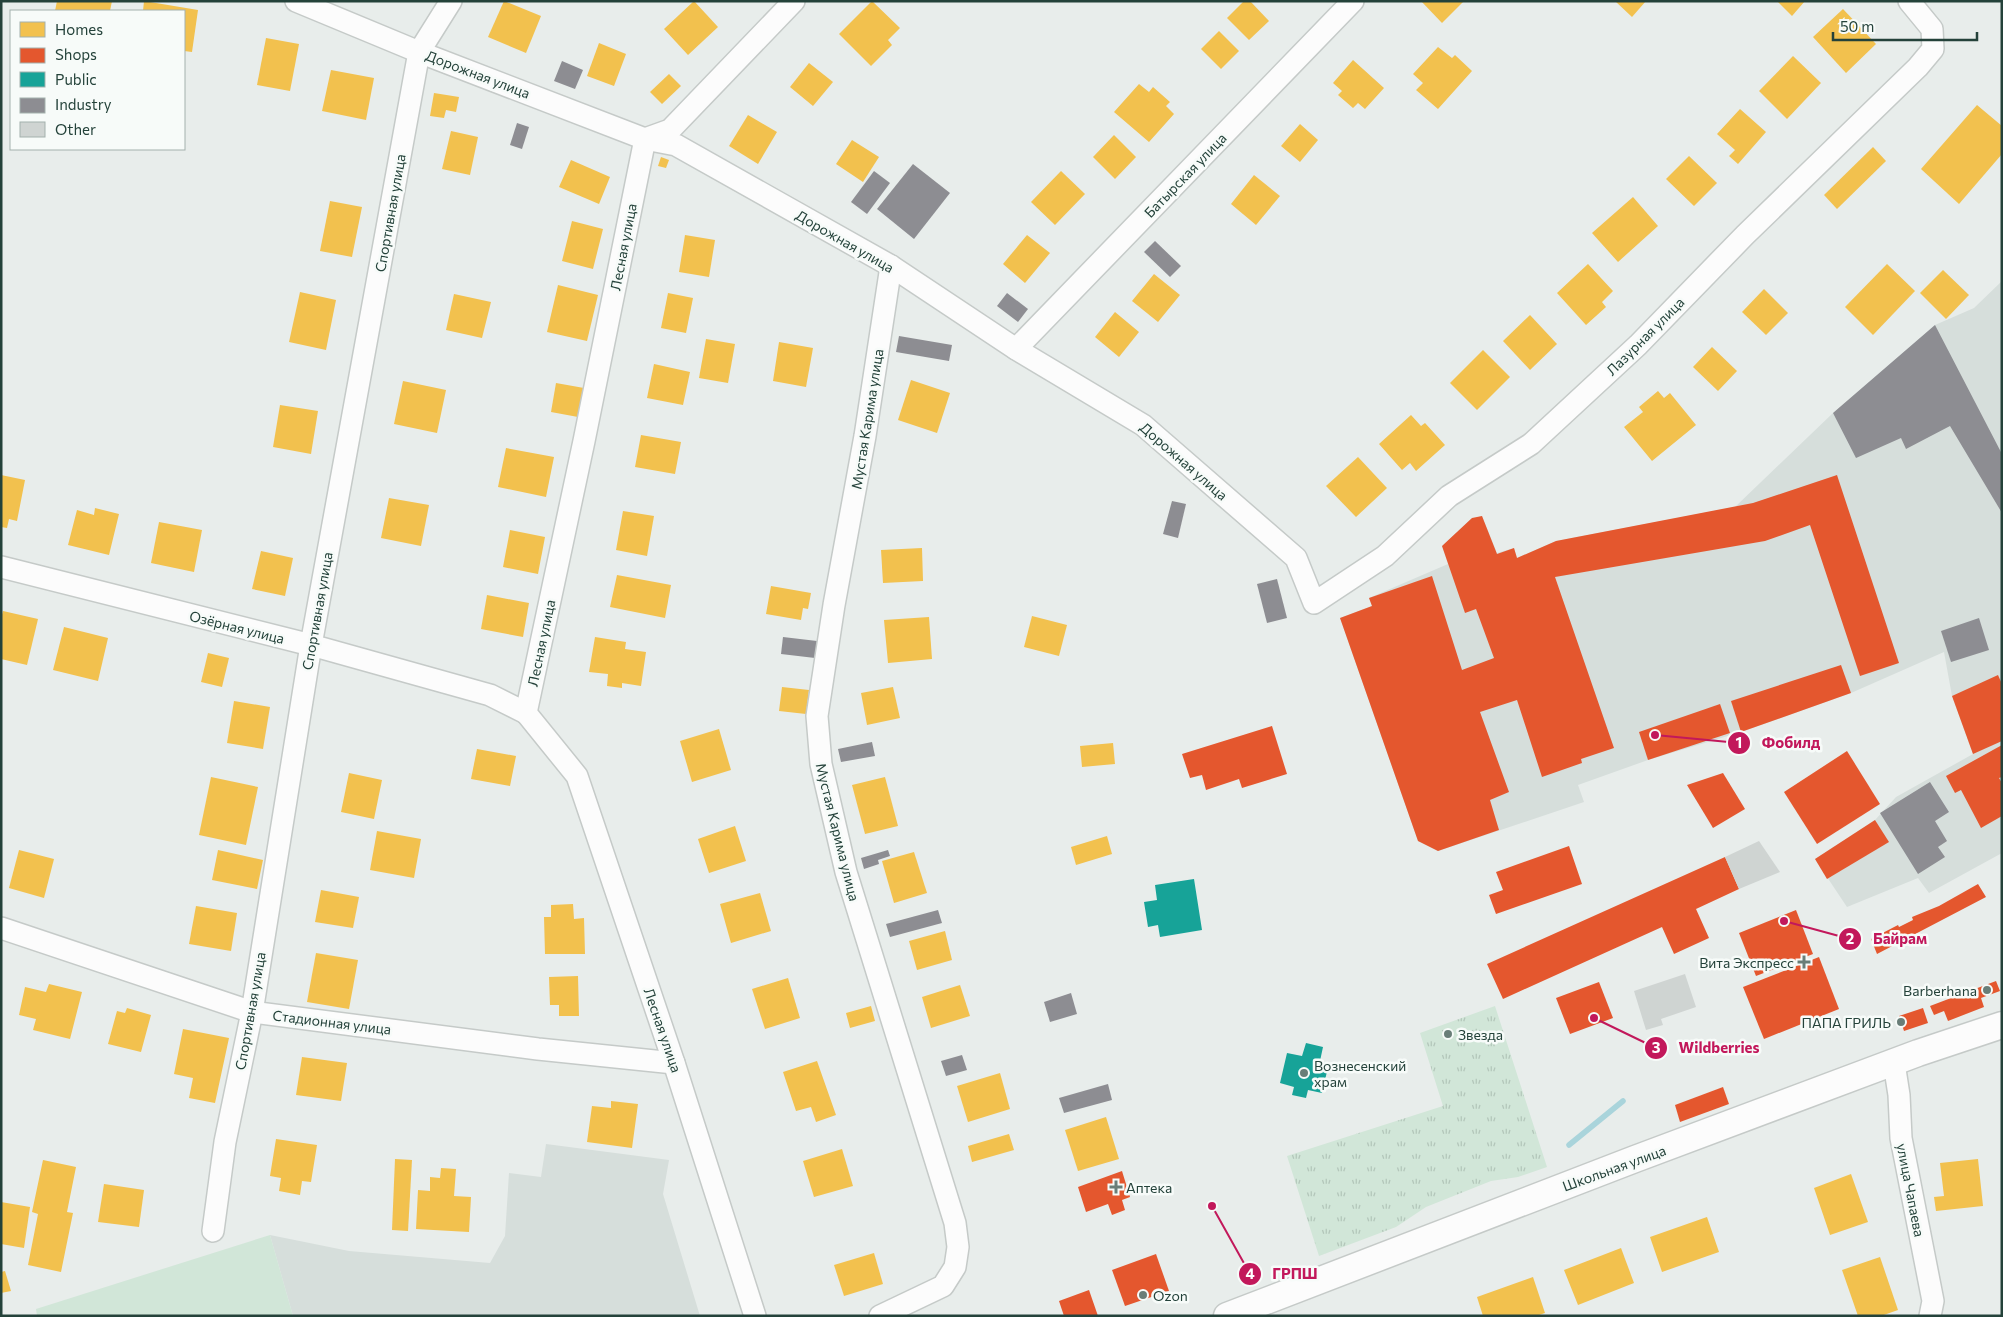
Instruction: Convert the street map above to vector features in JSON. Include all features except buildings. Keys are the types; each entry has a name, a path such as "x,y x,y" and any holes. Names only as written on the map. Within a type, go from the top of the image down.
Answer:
{"street":[{"name":"Дорожная улица","path":"296,1 420,52 645,139 676,145 891,266 1016,349 1142,425 1296,558 1314,603"},
{"name":"Спортивная улица","path":"213,1231 225,1142 252,1012 311,645 420,52 451,1"},
{"path":"645,139 670,130 794,1"},
{"name":"Батырская улица","path":"1016,349 1353,1"},
{"name":"Лазурная улица","path":"1314,603 1385,556 1449,496 1532,444 1638,345 1745,235 1918,67 1933,49 1932,29 1909,1"},
{"name":"Лесная улица","path":"645,139 584,442 526,713 577,776 674,1063 755,1316"},
{"name":"Мустая Карима улица","path":"880,1316 943,1286 955,1267 958,1247 955,1223 846,872 821,764 817,716 834,605 865,436 891,266"},
{"name":"Озёрная улица","path":"1,567 311,645 490,695 526,713"},
{"name":"Стадионная улица","path":"1,928 252,1012 538,1049 674,1063"},
{"name":"Школьная улица","path":"1227,1316 1625,1163 2002,1025"},
{"name":"улица Чапаева","path":"1894,1063 1899,1095 1901,1138 1933,1301 1930,1316"}],"shaded area":[{"path":"2002,281 2002,853 1929,893 1918,878 1847,907 1815,859 1875,820 1896,797 1973,754 1952,696 1944,652 1851,693 1741,732 1648,760 1578,785 1584,802 1438,851 1418,841 1340,618 1372,606 1369,598 1448,564 1442,546 1470,520 1482,516 1497,553 1514,548 1517,558 1556,541 1735,507 1833,413 1935,325 1974,308"},
{"path":"546,1144 669,1160 663,1194 700,1316 293,1316 270,1235 349,1251 490,1263 505,1236 509,1173 541,1177"}],"green space":[{"path":"1495,1006 1547,1167 1518,1177 1491,1181 1426,1207 1396,1227 1319,1256 1287,1156 1443,1106 1420,1033"},
{"path":"270,1235 293,1316 37,1316 36,1309"}],"waterway":[{"path":"1569,1145 1623,1101"}],"place":[{"name":"Фобилд","path":"1655,735"},
{"name":"Байрам","path":"1784,921"},
{"name":"Вита Экспресс","path":"1804,962"},
{"name":"Barberhana","path":"1987,990"},
{"name":"Wildberries","path":"1594,1018"},
{"name":"ПАПА ГРИЛЬ","path":"1901,1022"},
{"name":"Звезда","path":"1448,1034"},
{"name":"Вознесенский храм","path":"1304,1073"},
{"name":"Аптека","path":"1116,1187"},
{"name":"ГРПШ","path":"1212,1206"},
{"name":"Ozon","path":"1143,1295"}]}
